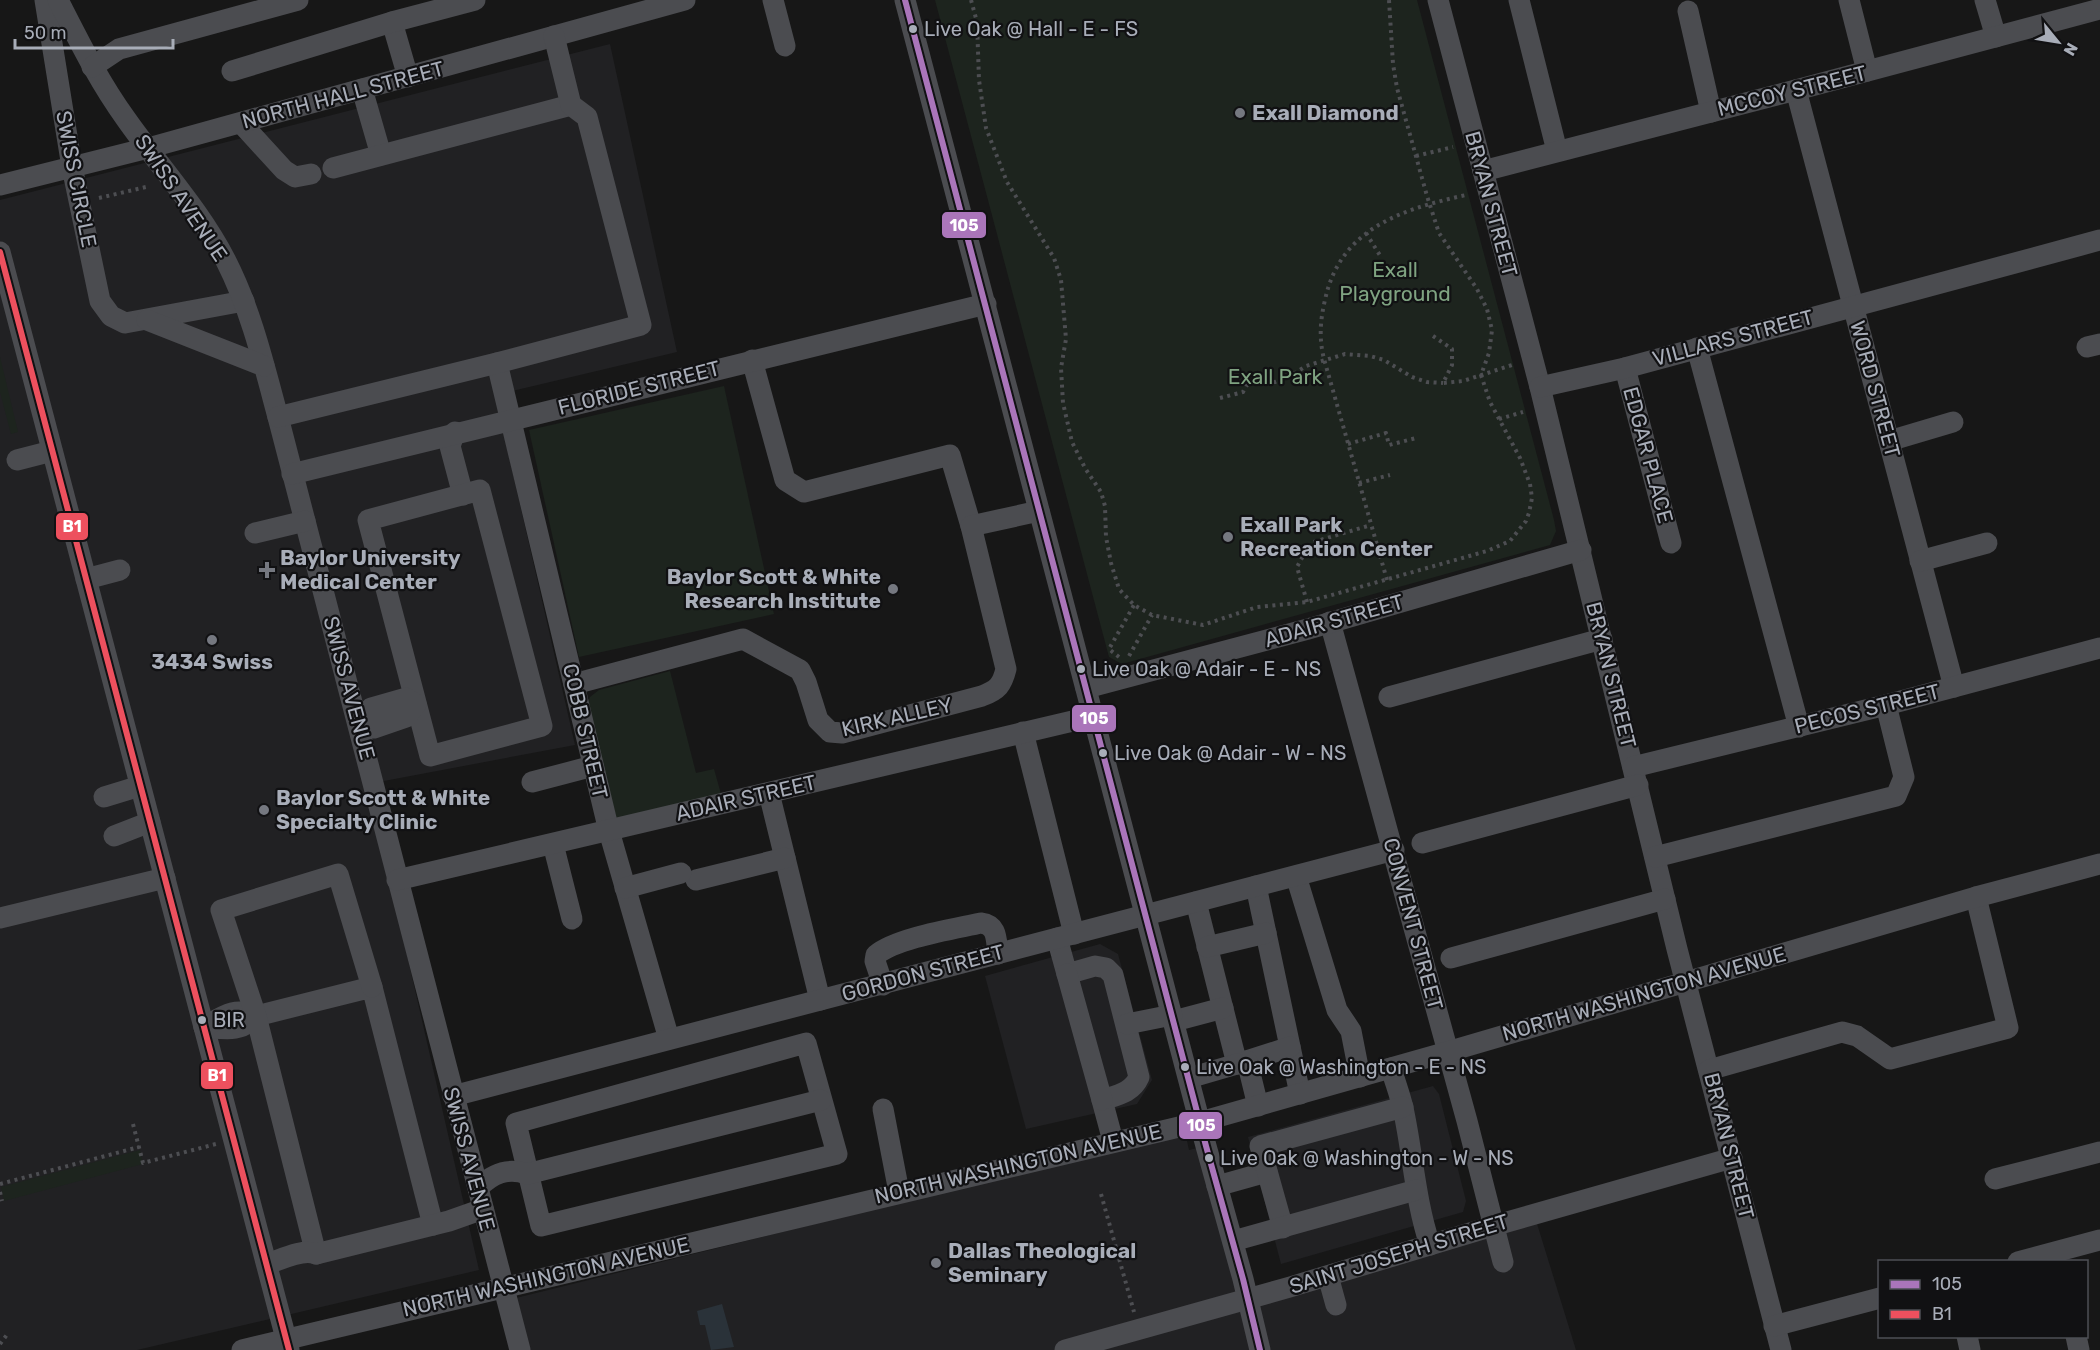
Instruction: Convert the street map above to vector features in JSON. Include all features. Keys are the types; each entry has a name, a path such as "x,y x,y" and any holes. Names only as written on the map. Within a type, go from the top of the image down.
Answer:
{"street":[{"name":"SWISS CIRCLE","path":"45,0 72,167 100,301 111,316 125,323 244,301"},
{"name":"SWISS AVENUE","path":"58,0 92,67 206,229 225,260 244,301 278,417 520,1350"},
{"path":"92,67 119,49 298,0"},
{"path":"232,71 392,22 475,0"},
{"name":"NORTH HALL STREET","path":"0,185 242,123 554,36 626,8 685,0"},
{"path":"773,0 785,46"},
{"path":"905,0 1260,1350"},
{"name":"BRYAN STREET","path":"1438,0 1540,387 1665,899 1781,1350"},
{"path":"1519,0 1557,151"},
{"path":"1849,0 1867,71"},
{"path":"1985,0 1996,37"},
{"name":"MCCOY STREET","path":"1483,171 2100,9"},
{"path":"1688,11 1711,112"},
{"path":"392,22 408,76"},
{"path":"278,417 641,325 587,117 572,105 554,36"},
{"path":"362,89 381,155"},
{"name":"WORD STREET","path":"1796,90 1954,687"},
{"path":"333,168 572,105"},
{"path":"242,123 284,170 295,177 311,174"},
{"name":"VILLARS STREET","path":"1540,387 1625,368 2100,240"},
{"path":"0,252 287,1344"},
{"name":"FLORIDE STREET","path":"292,474 455,432 986,304"},
{"name":"SWISS CIRCLE","path":"147,319 264,366"},
{"path":"1697,348 1799,727"},
{"path":"752,360 785,480 804,492 950,455 971,526 1039,511"},
{"name":"COBB STREET","path":"497,363 609,831 669,1039"},
{"name":"EDGAR PLACE","path":"1625,368 1671,543"},
{"path":"1889,441 1953,422"},
{"path":"455,432 450,446 470,493"},
{"path":"18,460 52,451"},
{"path":"480,490 542,726 430,756 416,704 368,520 480,490"},
{"path":"255,533 305,521"},
{"name":"KIRK ALLEY","path":"574,684 743,639 800,670 806,681 818,720 830,732 842,733 982,696 996,690 1003,682 1006,669 971,526"},
{"path":"1920,561 1987,543"},
{"name":"ADAIR STREET","path":"1086,687 1330,622 1581,550"},
{"path":"86,579 120,570"},
{"name":"CONVENT STREET","path":"1330,622 1467,1121 1486,1228 1496,1263"},
{"path":"1389,697 1602,639"},
{"name":"PECOS STREET","path":"1422,843 1799,727 2100,648"},
{"path":"358,723 371,708 406,698 416,704"},
{"path":"1655,857 1896,796 1904,777 1886,705"},
{"name":"ADAIR STREET","path":"397,880 1094,716"},
{"path":"1023,732 1066,936 1067,974 1113,1141"},
{"path":"532,782 593,766"},
{"path":"104,797 140,786"},
{"path":"769,793 820,1000"},
{"path":"114,836 150,822"},
{"path":"554,844 572,919"},
{"name":"GORDON STREET","path":"453,1096 1394,850"},
{"path":"625,888 785,858"},
{"name":"NORTH WASHINGTON AVENUE","path":"242,1350 287,1344 503,1287 1200,1122 1976,897 2100,864"},
{"path":"316,1254 256,1016 221,910 338,874 372,987 433,1225"},
{"path":"1296,876 1337,1010 1351,1031 1360,1077"},
{"path":"0,918 165,878"},
{"path":"1256,886 1300,1094"},
{"path":"1709,1070 1842,1032 1857,1036 1890,1059 2008,1028 1976,897"},
{"path":"1451,958 1665,899"},
{"path":"1196,902 1222,1008 1258,1106"},
{"path":"883,985 875,961 876,955 903,942 981,923 989,924 994,929 998,954"},
{"path":"1207,947 1266,933"},
{"path":"1067,974 1095,966 1106,968 1113,975 1127,1024 1139,1077 1129,1091 1102,1100"},
{"path":"204,1028 228,1014 245,1011 256,1016 372,987"},
{"path":"1127,1024 1222,1008"},
{"path":"806,1043 821,1100 837,1154 540,1226 516,1123 806,1043"},
{"path":"1189,1077 1290,1047"},
{"path":"1391,1068 1403,1107 1416,1190 1423,1225 1430,1245"},
{"path":"478,1188 494,1190 519,1182 527,1174 821,1100"},
{"path":"1283,1228 1260,1146 1403,1107"},
{"path":"883,1109 899,1192"},
{"path":"1995,1179 2100,1152"},
{"name":"SAINT JOSEPH STREET","path":"1065,1350 1732,1158"},
{"path":"1217,1186 1268,1172"},
{"path":"1233,1241 1416,1190"},
{"path":"267,1264 433,1225 483,1209"},
{"path":"2033,1260 2056,1257 2100,1240"},
{"path":"1328,1276 1336,1305"},
{"path":"1774,1326 1878,1299"}],"path":[{"path":"971,0 977,22 979,80 986,128 1007,182 1054,258 1061,280 1066,339 1061,368 1063,403 1072,442 1101,492 1105,506 1106,537 1119,589 1134,605 1152,615 1203,625 1257,607 1307,602 1487,551 1510,541 1519,531 1529,513 1532,498 1530,484 1520,458 1490,402 1481,375 1489,353 1492,330 1487,309 1477,289 1439,233 1397,88 1393,64 1389,0"},
{"path":"1416,156 1453,147"},
{"path":"98,198 146,188"},
{"path":"1387,580 1324,359 1320,322 1333,273 1366,233 1388,219 1429,203 1466,195"},
{"path":"1366,233 1382,257"},
{"path":"1433,336 1452,349 1452,365 1443,383"},
{"path":"1220,398 1243,392 1253,380 1275,382 1287,378 1306,366 1345,354 1370,356 1384,360 1412,377 1427,382 1443,383 1463,381 1514,364"},
{"path":"1499,419 1523,412"},
{"path":"1348,444 1386,433 1389,445 1416,438"},
{"path":"1359,483 1390,475"},
{"path":"1307,602 1297,567 1310,543 1371,525"},
{"path":"1134,605 1109,649 1117,657 1127,658 1152,615"},
{"path":"133,1124 143,1163 217,1144"},
{"path":"0,1184 139,1147"},
{"path":"0,1192 2,1201"},
{"path":"1101,1194 1135,1315"},
{"path":"0,1344 9,1332"}],"shaded area":[{"name":"Baylor University Medical Center","path":"610,44 677,352 495,395 575,745 368,784 479,1270 137,1350 0,1350 0,200"},
{"path":"1100,944 1118,954 1152,1080 1137,1104 1026,1129 985,976"},
{"path":"1433,1086 1439,1094 1466,1201 1463,1212 1281,1264 1248,1137"},
{"name":"Dallas Theological Seminary","path":"1185,1132 1189,1150 1206,1146 1248,1299 1534,1214 1576,1350 527,1350 512,1299"},
{"path":"722,1304 734,1347 711,1350 705,1325 700,1325 697,1311"}],"green space":[{"name":"Exall Park","path":"935,0 1417,0 1554,520 1556,531 1550,545 1122,664 1109,657"},
{"path":"0,357 18,432 11,434 0,392"},
{"path":"724,386 774,614 579,657 529,430"},
{"path":"670,671 696,773 714,769 721,794 617,821 588,703 590,697 599,690"},
{"path":"140,1150 143,1164 4,1201 1,1187"}],"transit line":[{"name":"105","path":"905,0 1260,1350"},
{"name":"B1","path":"0,252 289,1350"}],"place":[{"name":"Live Oak @ Hall - E - FS","path":"913,29"},
{"name":"Exall Diamond","path":"1240,113"},
{"name":"Exall Park Recreation Center","path":"1228,537"},
{"name":"Baylor University Medical Center","path":"267,570"},
{"name":"Baylor Scott & White Research Institute","path":"893,589"},
{"name":"3434 Swiss","path":"212,640"},
{"name":"Live Oak @ Adair - E - NS","path":"1081,669"},
{"name":"Live Oak @ Adair - W - NS","path":"1103,753"},
{"name":"Baylor Scott & White Specialty Clinic","path":"264,810"},
{"name":"BIR","path":"202,1020"},
{"name":"Live Oak @ Washington - E - NS","path":"1185,1067"},
{"name":"Live Oak @ Washington - W - NS","path":"1209,1158"},
{"name":"Dallas Theological Seminary","path":"936,1263"}],"park label":[{"name":"Exall Playground","path":"1395,282"}]}
